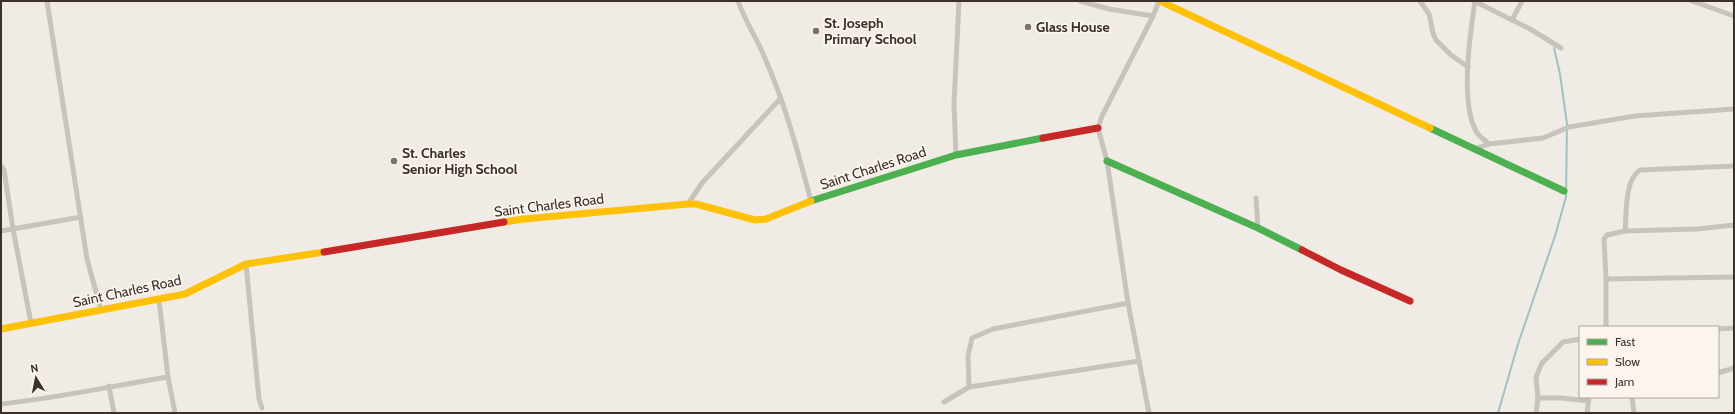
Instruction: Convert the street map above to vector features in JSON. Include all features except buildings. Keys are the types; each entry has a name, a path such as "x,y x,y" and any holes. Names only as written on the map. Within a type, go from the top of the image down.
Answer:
{"street":[{"path":"48,1 87,258 101,310"},
{"path":"738,1 764,56 780,99 796,143 811,201"},
{"path":"956,155 954,104 959,1"},
{"path":"1080,1 1109,9 1153,16"},
{"path":"1149,413 1128,302 1107,161 1098,128 1102,116 1160,1 1564,191"},
{"path":"1420,1 1429,14 1436,40 1451,55 1468,67"},
{"path":"1489,144 1476,132 1469,97 1468,49 1475,1 1561,48"},
{"path":"1512,20 1522,1"},
{"path":"1692,1 1734,16"},
{"path":"688,204 702,183 780,99"},
{"path":"1474,149 1489,144 1543,138 1566,128 1635,116 1734,109"},
{"name":"Saint Charles Road","path":"1,329 185,294 246,264 524,219 696,204 755,220 766,219 811,201 956,155 1098,128"},
{"path":"1107,161 1258,228 1341,270 1410,301"},
{"path":"1,166 4,170 13,229 31,323"},
{"path":"1625,231 1628,187 1634,174 1640,170 1734,166"},
{"path":"1256,198 1258,228"},
{"path":"1,231 81,216"},
{"path":"1606,326 1604,239 1607,235 1625,231 1697,229 1734,225"},
{"path":"246,264 259,399 262,408"},
{"path":"1606,279 1734,277"},
{"path":"159,300 168,377 175,413"},
{"path":"969,387 968,356 972,338 993,329 1128,302"},
{"path":"1719,329 1734,328"},
{"path":"1536,413 1538,398 1536,377 1542,363 1563,342 1579,339"},
{"path":"944,402 969,387 1139,361"},
{"path":"1719,373 1734,368"},
{"path":"1,404 41,399 109,386 168,377"},
{"path":"109,386 114,413"},
{"path":"1538,398 1588,399 1587,413"},
{"path":"1632,398 1634,413"}],"waterway":[{"path":"1498,413 1518,344 1555,236 1566,197 1567,124 1560,74 1554,48"}],"traffic: fast":[{"path":"1430,128 1564,191"},
{"path":"811,201 956,155 1043,138"},
{"path":"1107,161 1258,228 1302,250"}],"traffic: slow":[{"path":"1160,1 1430,128"},
{"path":"504,222 688,204 696,204 755,220 766,219 811,201"},
{"path":"1,329 185,294 246,264 324,252"}],"traffic: jam":[{"path":"1043,138 1098,128"},
{"path":"324,252 504,222"},
{"path":"1302,250 1341,270 1410,301"}],"place":[{"name":"Glass House","path":"1028,27"},
{"name":"St. Joseph Primary School","path":"816,31"},
{"name":"St. Charles Senior High School","path":"394,161"}]}
